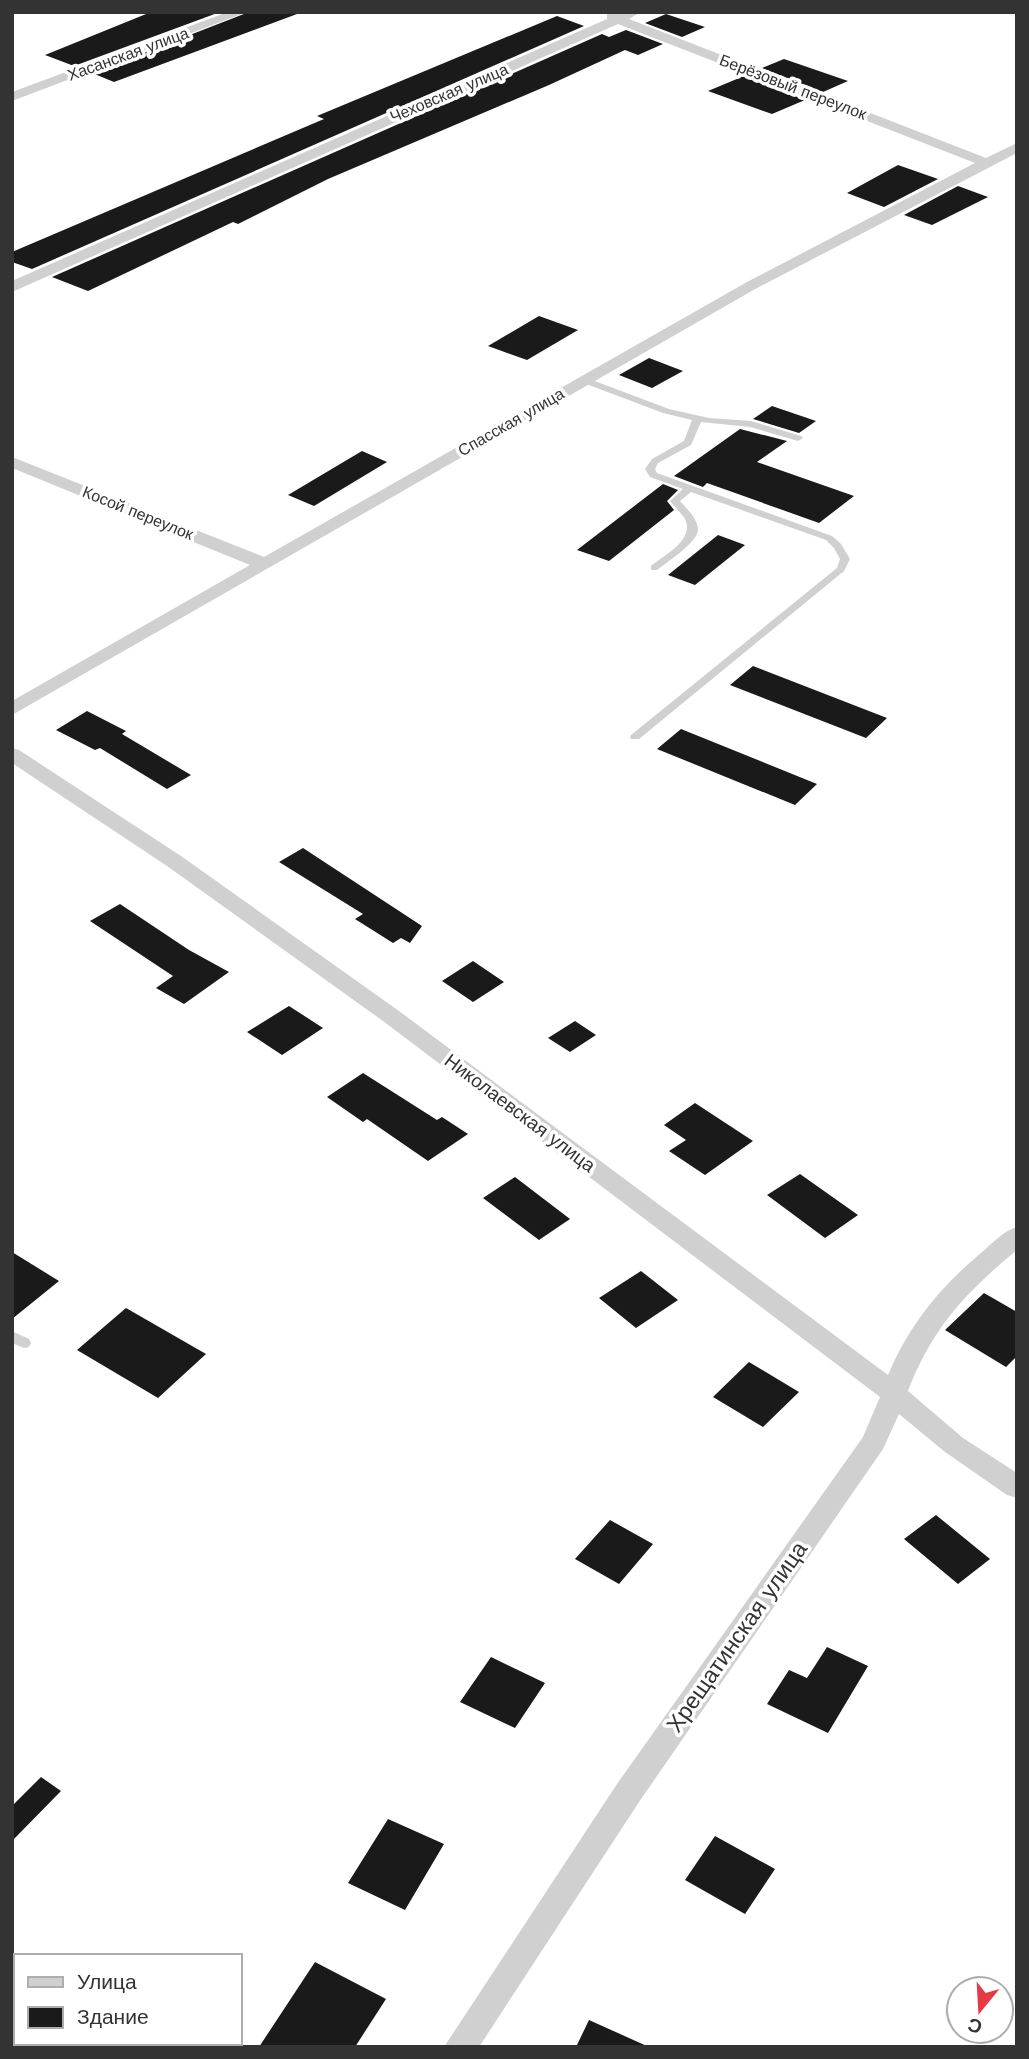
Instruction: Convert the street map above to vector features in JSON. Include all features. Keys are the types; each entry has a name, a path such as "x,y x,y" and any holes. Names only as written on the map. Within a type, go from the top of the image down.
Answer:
{"street":[{"name":"Хасанская улица","path":"17,95 241,12"},
{"name":"Берёзовый переулок","path":"599,12 987,163"},
{"name":"Чеховская улица","path":"12,287 635,12"},
{"name":"Спасская улица","path":"12,709 752,285 1017,147"},
{"name":"Косой переулок","path":"12,462 264,564"},
{"name":"Николаевская улица","path":"12,754 174,861 391,1016 893,1393 954,1445 1017,1487"},
{"name":"Хрещатинская улица","path":"460,2047 628,1793 874,1442 888,1414 893,1393 922,1333 964,1281 1017,1236"}],"lane":[{"path":"584,380 666,411 696,419 751,424 798,438"},
{"path":"635,737 841,569 845,559 838,546 829,538 653,475 650,469 655,461 688,443 696,419"},
{"path":"654,568 690,538 693,530 689,517 676,501 688,489"}],"building":[{"path":"151,12 220,12 74,66 45,55"},
{"path":"249,12 297,14 114,82 92,73"},
{"path":"666,14 705,27 682,37 645,23"},
{"path":"557,16 584,26 32,269 12,262 12,252 324,119 317,116"},
{"path":"626,30 663,44 638,55 625,50 328,179 238,224 233,222 88,291 52,277 602,34 609,37"},
{"path":"784,59 848,81 823,92 762,68"},
{"path":"744,76 805,100 772,114 708,91"},
{"path":"898,165 938,179 884,207 847,193"},
{"path":"958,186 988,197 932,225 904,215"},
{"path":"539,316 578,330 527,360 488,346"},
{"path":"649,358 683,371 652,388 619,375"},
{"path":"772,406 816,421 799,433 753,419"},
{"path":"740,429 787,441 757,462 854,496 819,523 707,483 703,487 674,476"},
{"path":"362,451 387,462 314,506 288,495"},
{"path":"663,484 678,490 667,501 674,510 609,561 577,550"},
{"path":"718,535 745,545 695,585 668,575"},
{"path":"753,666 887,718 866,738 730,685"},
{"path":"87,711 126,731 122,734 191,775 167,789 100,748 95,750 56,730"},
{"path":"681,729 817,784 795,805 657,749"},
{"path":"303,848 422,926 410,943 401,938 393,943 355,919 363,914 279,862"},
{"path":"120,904 189,950 229,972 184,1004 156,988 173,976 90,921"},
{"path":"473,961 504,982 473,1002 442,981"},
{"path":"289,1006 323,1028 282,1055 247,1032"},
{"path":"575,1021 596,1035 570,1052 548,1038"},
{"path":"363,1073 437,1120 442,1117 468,1134 428,1161 367,1119 363,1122 327,1097"},
{"path":"695,1103 753,1141 705,1175 669,1151 686,1140 664,1125"},
{"path":"800,1174 858,1215 825,1238 767,1195"},
{"path":"515,1177 570,1219 539,1240 483,1198"},
{"path":"12,1252 59,1281 12,1319"},
{"path":"641,1271 678,1300 636,1328 599,1298"},
{"path":"984,1293 1017,1312 1017,1356 1006,1367 945,1330"},
{"path":"126,1308 206,1354 158,1398 77,1350"},
{"path":"749,1362 799,1392 763,1427 713,1397"},
{"path":"936,1515 990,1559 958,1584 904,1539"},
{"path":"610,1520 653,1544 619,1584 575,1559"},
{"path":"827,1647 868,1666 828,1733 767,1704 789,1670 807,1678"},
{"path":"491,1657 545,1683 515,1728 460,1702"},
{"path":"41,1777 61,1791 12,1841 12,1806"},
{"path":"388,1819 444,1844 405,1910 348,1883"},
{"path":"715,1836 775,1869 745,1914 685,1880"},
{"path":"315,1962 386,1999 355,2047 259,2047"},
{"path":"589,2020 649,2047 576,2047"}]}
